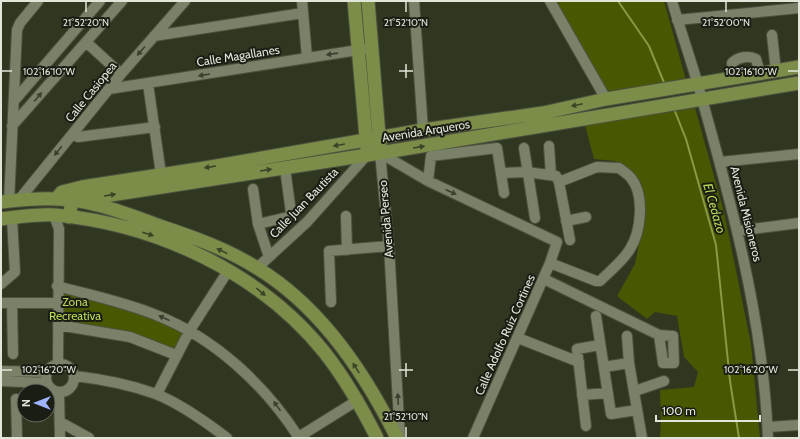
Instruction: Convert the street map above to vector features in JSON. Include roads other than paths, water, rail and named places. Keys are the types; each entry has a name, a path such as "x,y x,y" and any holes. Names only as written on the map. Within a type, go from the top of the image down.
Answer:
{"main road":[{"name":"Avenida Perseo","path":"354,1 357,50 374,154"},
{"name":"Avenida Perseo","path":"368,1 371,48 372,139"},
{"name":"Avenida Arqueros","path":"56,199 62,192 68,190 423,130 543,113 606,99 694,86 799,67"},
{"name":"Avenida Arqueros","path":"72,200 374,154 799,83"},
{"path":"54,215 56,199"},
{"path":"9,202 56,199 72,200 117,210 202,240 257,268 292,294 320,321 346,352 383,410 398,438"},
{"path":"69,217 72,200"},
{"path":"7,218 54,215 105,223 150,234 193,252 228,270 258,289 286,314 324,352 358,400 377,438"}],"street":[{"path":"9,202 17,36 20,23 38,1"},
{"path":"14,101 100,1"},
{"path":"12,126 122,1"},
{"name":"Calle Casiopea","path":"9,202 73,133 121,74 186,1"},
{"path":"302,1 307,58"},
{"path":"414,1 423,130"},
{"path":"550,1 606,99"},
{"name":"Avenida Misioneros","path":"672,1 697,100 720,162 753,299 763,358 768,438"},
{"path":"677,20 799,8"},
{"path":"154,36 304,13"},
{"path":"772,35 776,71"},
{"path":"86,42 121,74"},
{"name":"Calle Magallanes","path":"109,89 371,48"},
{"path":"733,79 732,62 747,57 756,59 760,74"},
{"path":"148,84 155,127 160,174"},
{"path":"73,133 78,137 155,127"},
{"path":"549,146 551,174"},
{"path":"374,154 428,181 431,156 497,148 504,193"},
{"path":"524,148 535,218"},
{"name":"Avenida Perseo","path":"374,154 389,246 398,438"},
{"name":"Calle Juan Bautista","path":"257,268 307,222 374,154"},
{"path":"720,162 799,154"},
{"path":"550,263 596,281 600,281 630,250 637,236 640,213 639,199 632,179 619,168 608,166 597,167 559,182"},
{"path":"258,224 288,217 291,213 285,168"},
{"path":"501,173 527,172 551,174 556,176 559,182 570,240"},
{"name":"Calle Adolfo Ruiz Cortines","path":"428,181 557,242 544,279 473,438"},
{"path":"253,189 258,224 269,257"},
{"path":"54,215 59,229 57,286 58,364"},
{"path":"346,216 347,250"},
{"path":"59,229 69,217"},
{"path":"566,221 586,217"},
{"path":"1,284 15,272 7,218"},
{"path":"737,231 799,224"},
{"path":"330,302 329,251 389,246"},
{"path":"156,394 190,330 228,270"},
{"path":"544,279 659,335"},
{"path":"57,286 138,308 190,330 236,365 268,395 299,438 358,400"},
{"path":"1,303 58,303"},
{"path":"12,303 14,354"},
{"path":"596,316 611,414 637,410"},
{"path":"58,325 130,336 176,355"},
{"path":"627,336 642,438"},
{"path":"518,338 579,362"},
{"path":"586,426 577,349 600,345"},
{"path":"604,367 630,363"},
{"path":"58,364 68,365 75,376 73,385 69,390 59,392 50,388 47,377 50,368 58,364"},
{"path":"1,371 47,377"},
{"path":"75,376 93,378 156,394 203,420 227,438"},
{"path":"1,380 47,377"},
{"path":"636,391 664,381"},
{"path":"59,392 60,438"},
{"path":"582,395 608,393"},
{"path":"60,422 89,438"},
{"path":"17,423 17,438"},
{"path":"768,427 799,425"}],"waterway":[{"name":"El Cedazo","path":"618,1 649,46 665,85"},
{"name":"El Cedazo","path":"674,109 686,139 716,245 730,381 739,438"}],"park label":[{"name":"Zona Recreativa","path":"75,309"}]}
